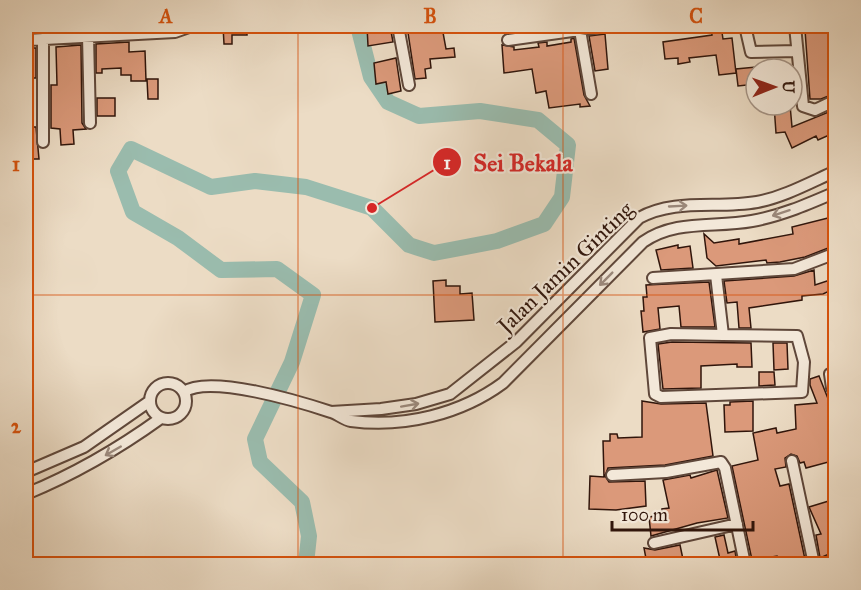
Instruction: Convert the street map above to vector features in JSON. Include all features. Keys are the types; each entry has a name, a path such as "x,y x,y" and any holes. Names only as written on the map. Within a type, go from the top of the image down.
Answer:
{"street":[{"path":"26,40 175,32 192,26"},
{"path":"398,26 409,85"},
{"path":"508,40 572,29 608,26"},
{"path":"746,26 751,52 796,51"},
{"path":"795,26 803,106 815,110 836,100"},
{"path":"572,29 591,94"},
{"path":"88,36 90,123"},
{"path":"43,39 43,142"},
{"name":"Jalan Jamin Ginting","path":"331,412 416,404 450,394 516,342 639,218 649,212 669,207 758,202 836,171"},
{"name":"Jalan Jamin Ginting","path":"184,392 208,384 243,388 331,412 348,421 382,423 419,419 477,401 503,382 643,242 655,233 677,227 750,222 777,215 836,192"},
{"path":"653,278 794,269 836,253"},
{"path":"716,275 723,334"},
{"path":"671,334 723,334 797,336 804,362 802,392 661,397 655,394 650,338 671,334"},
{"path":"836,371 830,374 829,380 836,393"},
{"path":"173,383 184,392 186,403 180,415 168,420 161,418 151,409 150,401 153,391 162,384 173,383"},
{"path":"26,472 84,447 150,401"},
{"path":"26,494 65,478 120,448 161,418"},
{"path":"792,461 814,564"},
{"path":"612,475 658,473 721,462 725,468 745,564"},
{"path":"654,543 736,524"},
{"path":"825,564 836,560"}],"building":[{"path":"223,26 247,26 247,35 232,35 232,44 224,44"},
{"path":"367,26 390,26 393,42 368,46"},
{"path":"407,26 442,27 446,49 454,48 455,57 430,59 431,68 425,69 426,78 415,79"},
{"path":"711,26 721,26 723,39 732,38 736,73 719,75 716,55 689,58 690,62 678,64 678,58 665,59 663,42 712,35"},
{"path":"822,26 836,26 836,93 821,99 810,99 805,30 822,29"},
{"path":"605,34 608,69 595,71 589,36"},
{"path":"574,38 584,95 590,106 580,107 580,104 549,108 546,91 536,93 532,69 504,73 502,45 514,47 514,50 539,47 538,43 547,42 547,46 571,42"},
{"path":"129,42 129,52 145,51 146,81 131,81 131,75 121,75 121,68 102,69 102,73 96,73 96,44"},
{"path":"81,45 82,123 86,129 73,130 74,144 61,145 60,129 51,128 51,85 57,85 56,47"},
{"path":"28,48 36,48 36,78 27,78"},
{"path":"396,58 401,91 388,94 386,82 376,84 374,63"},
{"path":"744,68 744,85 738,86 736,69"},
{"path":"147,79 158,79 158,99 148,99"},
{"path":"97,98 115,98 115,116 97,116"},
{"path":"836,109 836,132 818,140 816,136 792,148 785,132 776,133 775,117 791,117 792,127"},
{"path":"26,127 36,127 39,159 28,159"},
{"path":"836,216 836,245 805,257 780,262 767,263 766,260 716,266 707,258 704,234 714,243 739,239 739,244 793,234 792,227"},
{"path":"678,245 678,248 690,246 693,268 661,270 656,250"},
{"path":"814,270 815,285 836,278 836,288 823,294 802,296 802,300 749,308 751,328 739,328 737,302 727,303 724,281 794,276"},
{"path":"446,280 446,286 460,286 460,294 472,293 474,320 435,322 433,281"},
{"path":"709,282 715,327 681,327 679,306 658,308 660,329 643,332 641,311 644,311 643,297 647,297 646,285"},
{"path":"672,342 751,343 752,367 737,367 737,364 701,366 701,388 663,389 658,344"},
{"path":"773,343 787,343 788,369 774,370"},
{"path":"759,372 774,372 775,385 759,386"},
{"path":"819,376 831,406 836,404 836,460 806,468 804,462 800,463 797,456 791,454 785,458 786,467 775,469 780,486 789,484 806,564 778,564 777,556 752,560 732,466 758,460 753,433 776,428 777,433 796,429 795,405 817,403 810,379"},
{"path":"642,401 661,404 706,403 713,456 665,465 608,468 605,476 609,482 645,481 646,506 616,510 589,509 590,476 604,477 603,441 610,441 610,434 617,434 618,438 642,437"},
{"path":"753,401 753,431 725,432 724,405 730,405 730,402"},
{"path":"717,470 728,518 697,523 651,536 649,517 663,515 662,509 669,508 663,480 690,475 691,478"},
{"path":"832,500 836,519 836,551 820,558 816,535 821,534 809,507"},
{"path":"724,535 728,553 735,551 737,564 721,564 715,537"},
{"path":"680,545 684,564 647,564 644,548 655,550"}],"waterway":[{"path":"306,564 309,536 302,502 260,462 255,439 292,362 313,295 277,269 221,270 178,238 133,212 118,171 131,149 211,187 255,181 306,187 372,208 409,245 434,253 497,241 544,224 562,197 568,145 538,120 480,111 419,116 388,102 371,77 358,26"}],"place":[{"name":"Sei Bekala","path":"372,208"}]}
